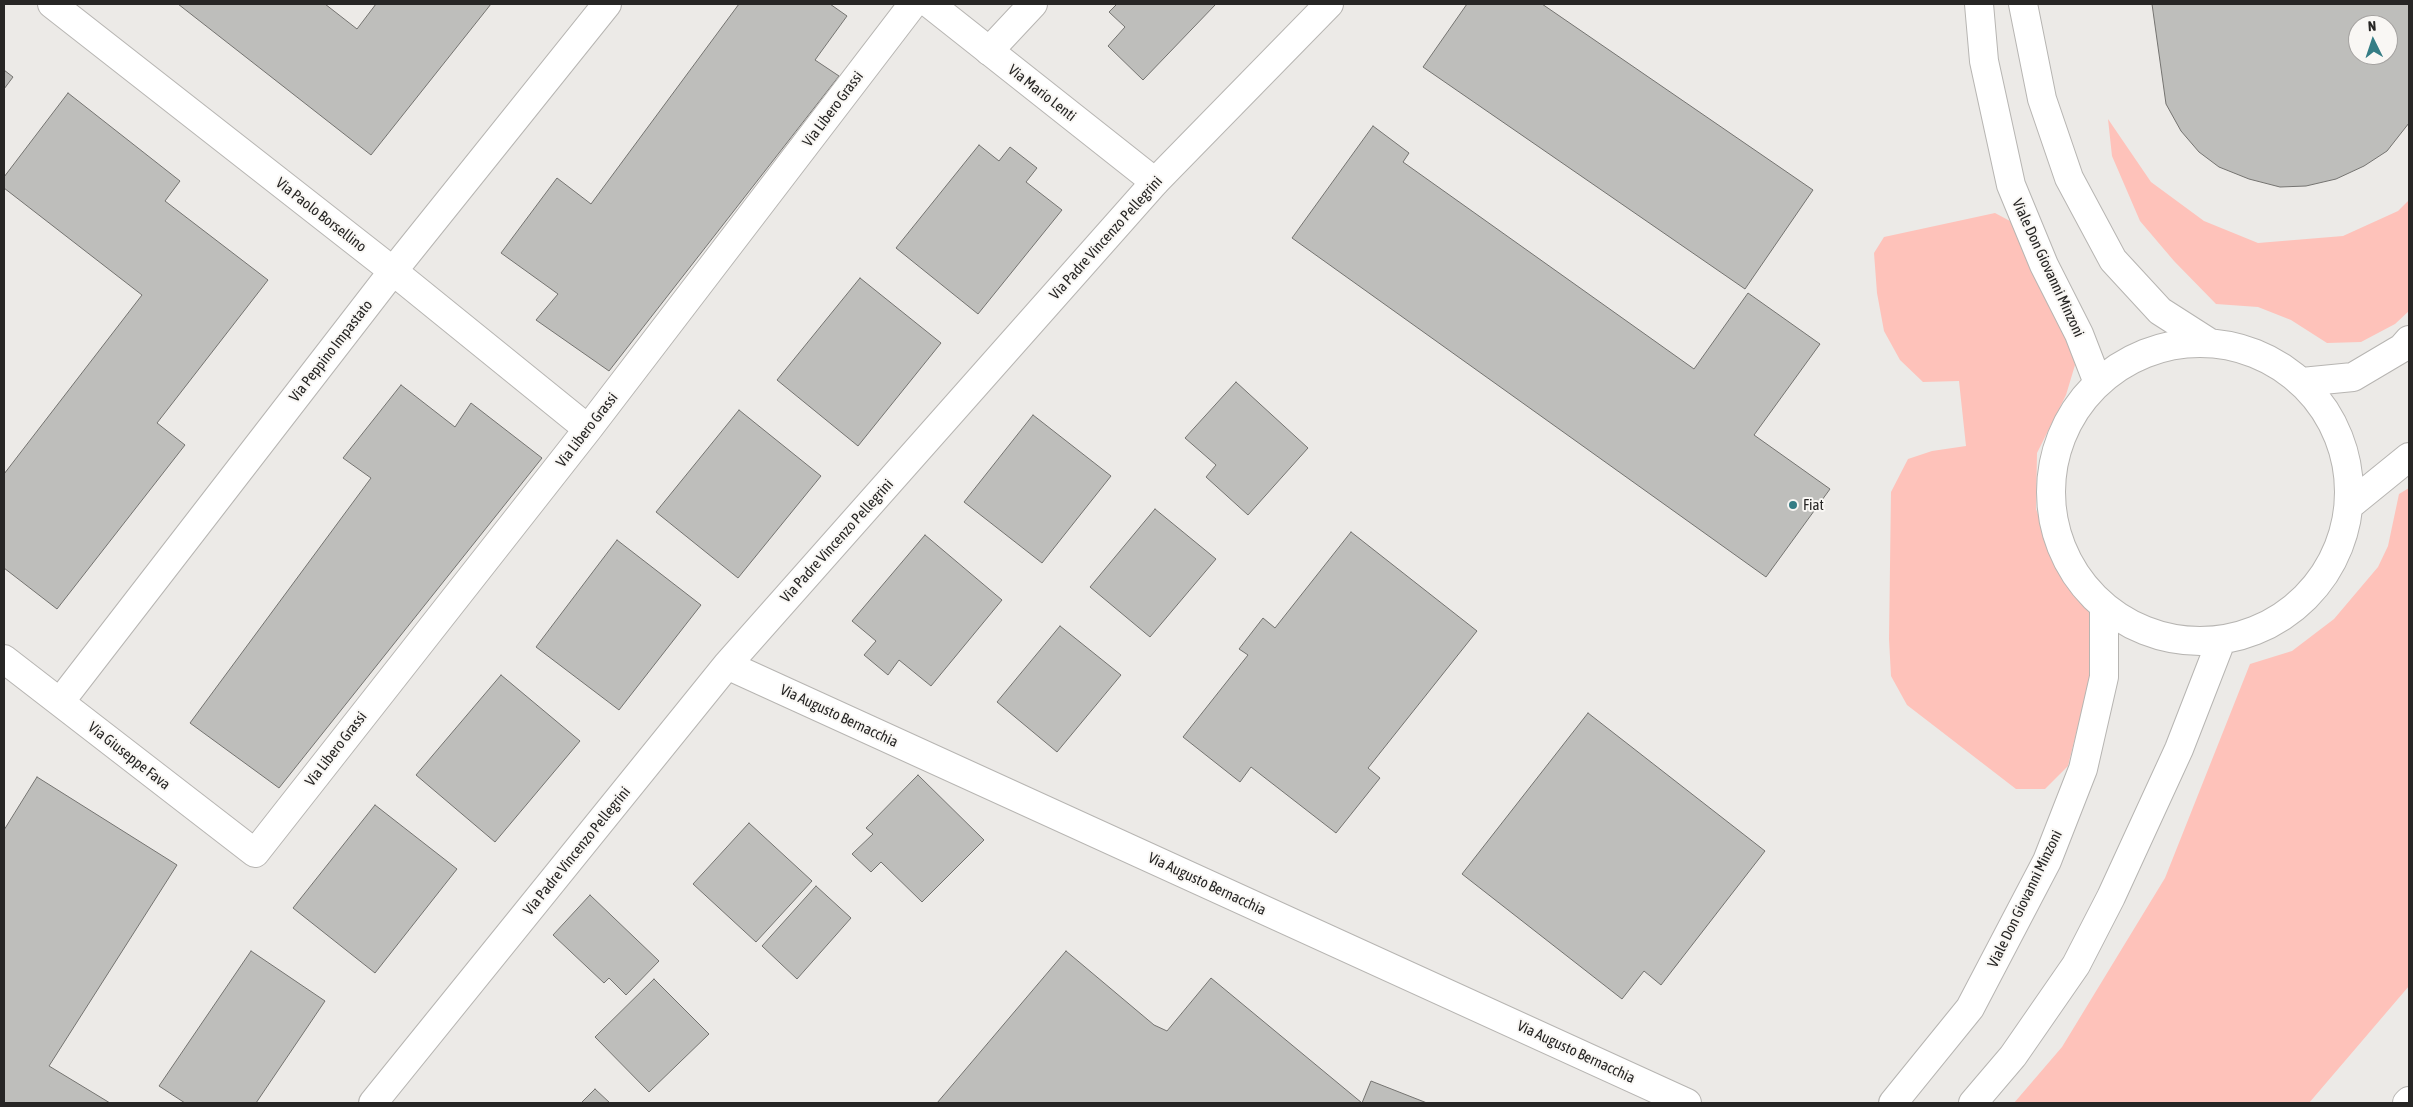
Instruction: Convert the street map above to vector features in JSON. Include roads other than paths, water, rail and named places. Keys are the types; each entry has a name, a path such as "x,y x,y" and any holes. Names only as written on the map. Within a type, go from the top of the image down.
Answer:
{"street":[{"name":"Via Paolo Borsellino","path":"52,4 393,271 588,429"},
{"name":"Via Peppino Impastato","path":"60,702 393,271 607,4"},
{"name":"Via Libero Grassi","path":"254,853 588,429 913,4"},
{"name":"Via Mario Lenti","path":"930,4 1155,182"},
{"path":"989,51 1033,4"},
{"name":"Via Padre Vincenzo Pellegrini","path":"373,1103 727,665 1155,182 1329,4"},
{"name":"Viale Don Giovanni Minzoni","path":"1979,4 1984,62 2011,185 2044,265 2080,334 2098,383"},
{"path":"2023,4 2042,99 2068,178 2113,260 2160,311 2210,342 2260,355 2302,382 2324,408 2340,438 2349,470 2351,504 2338,553 2310,595 2270,626 2221,641 2190,642 2159,637 2130,625 2104,609 2071,570 2053,522 2052,472 2067,424 2098,383 2122,364 2150,351 2180,344 2210,342"},
{"path":"2302,382 2353,376 2402,348 2409,340"},
{"path":"2351,504 2409,457"},
{"name":"Viale Don Giovanni Minzoni","path":"1893,1103 1970,1008 2047,861 2082,769 2104,677 2104,609"},
{"path":"1973,1103 2014,1056 2076,965 2111,897 2179,749 2221,641"},
{"name":"Via Giuseppe Fava","path":"4,659 254,853"},
{"name":"Via Augusto Bernacchia","path":"727,665 1687,1103"}],"place":[{"name":"Fiat","path":"1793,505"}]}
